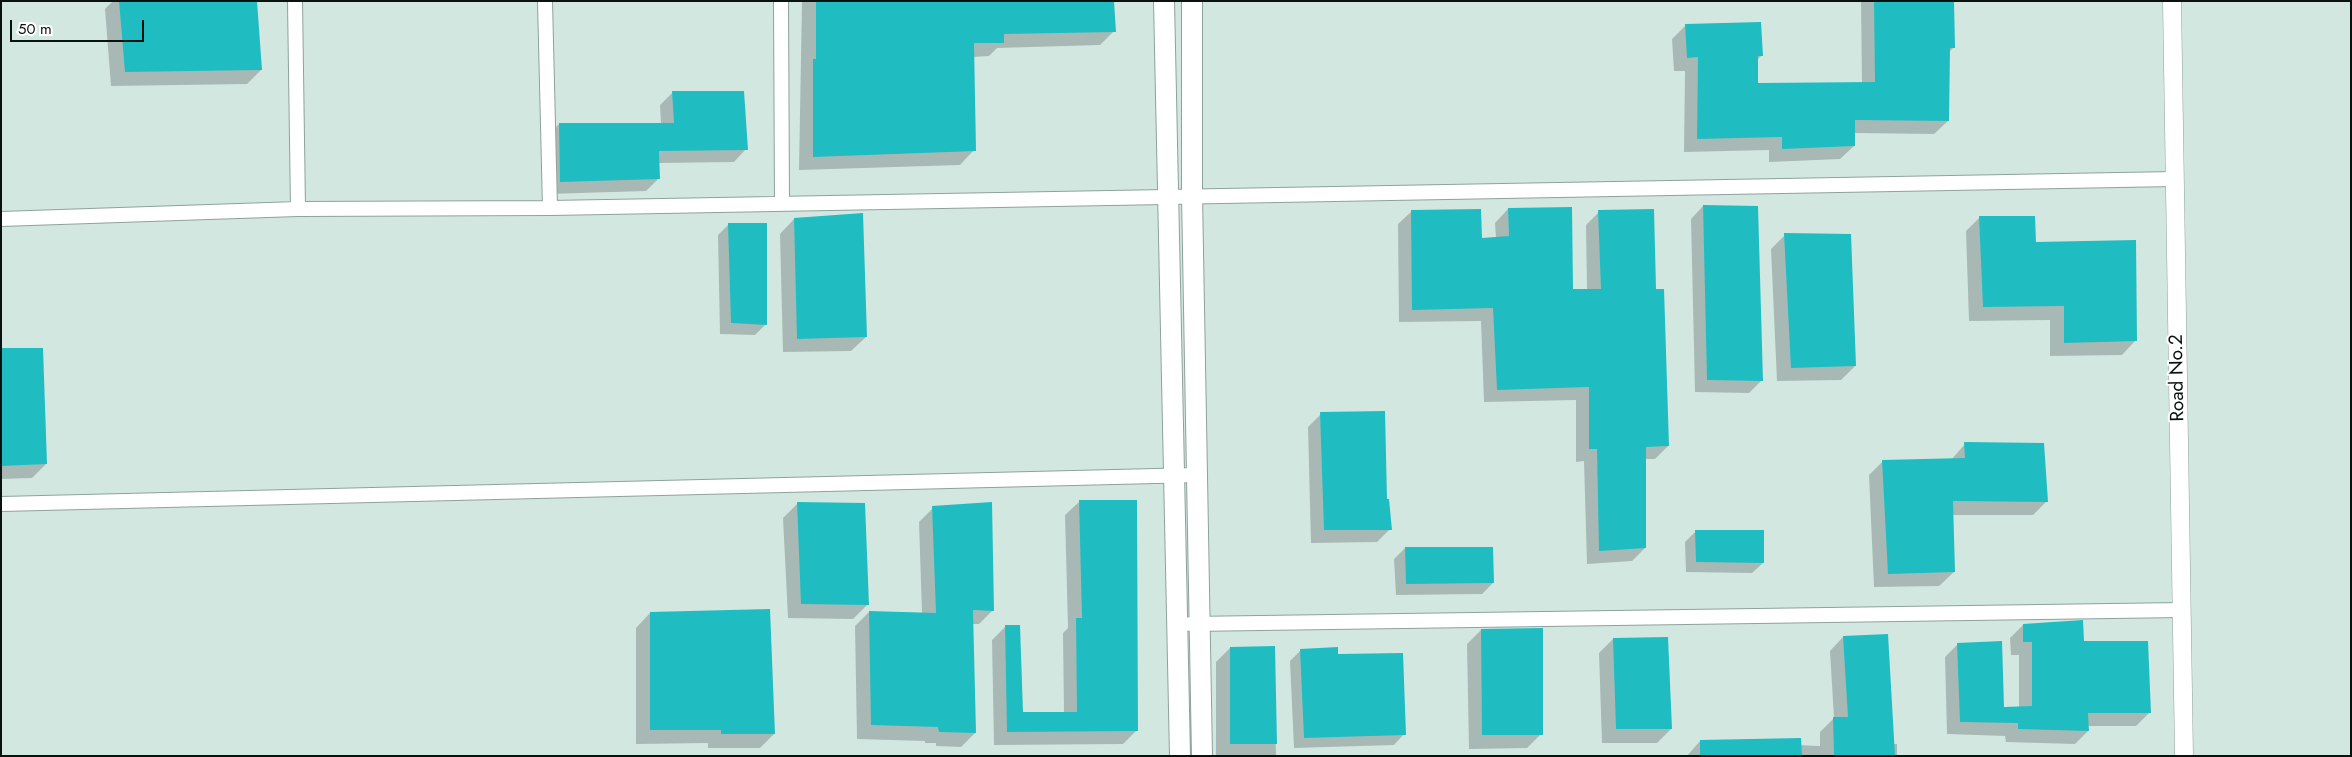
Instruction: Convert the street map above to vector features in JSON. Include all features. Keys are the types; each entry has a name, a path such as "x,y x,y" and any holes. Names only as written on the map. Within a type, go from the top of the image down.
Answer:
{"main road":[{"path":"1164,1 1180,756"},
{"path":"1192,1 1192,195 1202,756"}],"street":[{"path":"295,1 298,209"},
{"path":"545,1 550,208"},
{"path":"781,1 782,204"},
{"name":"Road No.2","path":"2172,1 2184,756"},
{"path":"1,219 298,209 550,208 1192,195 2175,179"},
{"path":"1,504 1197,475"},
{"path":"1177,624 2182,610"}],"building":[{"path":"119,1 257,1 262,70 125,72"},
{"path":"816,1 1114,1 1116,32 1004,34 1004,43 974,43 976,151 813,157 813,59 816,59"},
{"path":"1874,1 1954,1 1955,48 1950,48 1949,121 1855,120 1855,146 1782,149 1782,137 1697,139 1698,57 1687,58 1685,24 1761,22 1763,56 1758,56 1758,83 1875,82"},
{"path":"672,91 744,91 748,150 659,151 660,179 560,182 559,123 674,123"},
{"path":"1703,205 1758,206 1763,381 1707,380"},
{"path":"1572,207 1573,289 1601,289 1598,210 1654,209 1656,289 1664,289 1669,446 1646,447 1646,548 1599,551 1597,449 1589,449 1589,387 1497,390 1493,308 1412,310 1411,210 1481,209 1482,238 1509,236 1508,208"},
{"path":"863,213 867,337 797,339 794,218"},
{"path":"1979,216 2035,216 2036,242 2136,240 2137,341 2064,343 2064,306 1983,307"},
{"path":"728,223 767,223 767,325 731,323"},
{"path":"1784,233 1851,234 1856,366 1791,368"},
{"path":"1,348 43,348 47,464 1,466"},
{"path":"1385,411 1387,499 1389,499 1392,530 1324,530 1320,412"},
{"path":"1964,442 2044,443 2048,502 1953,501 1955,572 1888,574 1882,460 1965,458"},
{"path":"1079,500 1137,500 1138,731 1007,732 1005,625 1020,625 1023,712 1077,712 1076,618 1082,618"},
{"path":"797,502 865,503 869,605 801,604"},
{"path":"992,502 994,611 973,610 976,733 939,732 938,727 871,725 869,611 936,613 932,506"},
{"path":"1695,530 1764,530 1764,563 1696,562"},
{"path":"1405,547 1493,547 1494,583 1406,584"},
{"path":"770,609 775,734 721,734 721,730 650,730 650,612"},
{"path":"2083,620 2084,641 2148,641 2151,713 2088,713 2089,731 2018,729 2018,723 1960,722 1957,643 2002,641 2004,707 2032,706 2032,642 2023,642 2023,624"},
{"path":"1543,628 1543,735 1482,735 1481,629"},
{"path":"1888,634 1895,756 1834,756 1833,717 1848,717 1843,636"},
{"path":"1668,637 1672,729 1616,729 1613,638"},
{"path":"1275,646 1277,744 1230,744 1230,647"},
{"path":"1338,647 1338,654 1403,653 1406,735 1304,738 1300,649"},
{"path":"1801,738 1802,756 1700,756 1700,740"}]}
